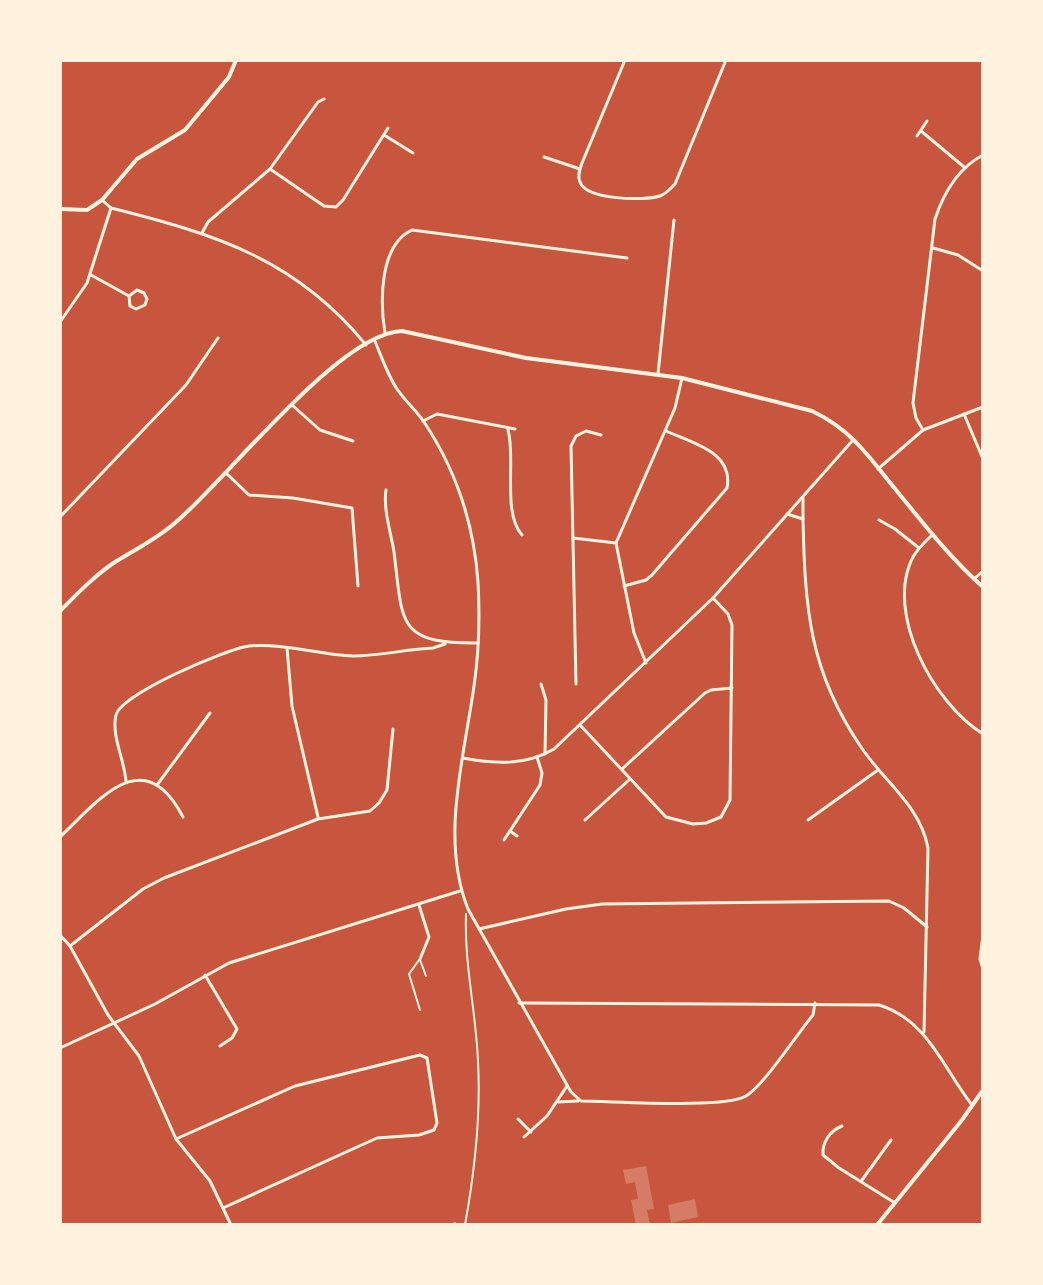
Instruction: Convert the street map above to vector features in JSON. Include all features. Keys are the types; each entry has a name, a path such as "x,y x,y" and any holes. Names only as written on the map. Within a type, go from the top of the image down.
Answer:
{"street":[{"path":"60,209 87,210 102,200 137,159 185,130 229,77 236,60"},
{"path":"625,60 580,169 580,184 591,192 633,199 664,195 680,176 726,60"},
{"path":"202,233 208,222 270,169 318,102 324,99"},
{"path":"917,136 927,121"},
{"path":"270,169 324,206 336,207 388,128"},
{"path":"921,131 964,167"},
{"path":"384,135 413,153"},
{"path":"923,430 913,403 935,219 940,205 964,167 983,155"},
{"path":"544,157 580,169"},
{"path":"102,200 111,208 202,233 255,255 294,277 335,309 366,345"},
{"path":"60,322 91,275 111,208"},
{"path":"658,374 674,220"},
{"path":"385,333 381,296 389,258 398,238 412,230 627,258"},
{"path":"931,248 958,255 983,271"},
{"path":"91,275 129,296"},
{"path":"137,290 144,293 145,305 136,309 130,306 129,296 137,290"},
{"path":"60,611 97,575 162,534 323,375 385,333 409,332 526,358 682,378 812,411 854,438 933,534 983,587"},
{"path":"60,517 186,385 218,338"},
{"path":"374,339 395,386 423,421 450,468 469,523 478,581 478,643 456,806 460,891 519,1003 567,1086 581,1101"},
{"path":"646,663 638,649 616,543 666,431 682,378"},
{"path":"292,405 320,430 353,441"},
{"path":"878,469 923,430 983,407"},
{"path":"423,421 437,414 515,429"},
{"path":"964,414 983,459"},
{"path":"508,430 512,504 517,531 522,535"},
{"path":"576,684 571,446 576,436 586,431 601,435"},
{"path":"624,586 646,580 652,575 727,488 728,471 723,460 666,431"},
{"path":"463,758 502,764 545,754 580,725 713,598 854,438"},
{"path":"226,473 249,495 293,498 352,508 358,586"},
{"path":"386,490 404,617 415,632 431,641 445,644"},
{"path":"803,496 806,601 816,655 840,714 863,751 908,802 926,836 924,1032"},
{"path":"787,514 803,519"},
{"path":"879,520 919,548"},
{"path":"933,534 919,548 909,566 903,597 905,615 928,671 962,719 983,734"},
{"path":"573,538 616,543"},
{"path":"974,579 983,571"},
{"path":"580,725 671,820 706,823 721,817 730,800 731,619 713,598"},
{"path":"425,648 431,641"},
{"path":"126,782 115,721 118,710 127,699 230,650 251,646 353,656 445,644 478,643"},
{"path":"287,648 292,706 318,819"},
{"path":"541,684 546,700 545,754"},
{"path":"622,769 705,693 732,688"},
{"path":"157,785 210,713"},
{"path":"70,946 154,883 318,819 364,813 379,803 389,783 393,729"},
{"path":"504,840 540,785 542,773 537,757"},
{"path":"808,820 878,770"},
{"path":"585,820 630,779"},
{"path":"60,837 112,788 126,782 143,781 157,785 171,796 183,817"},
{"path":"510,831 517,836"},
{"path":"60,1048 155,1004 229,963 460,891"},
{"path":"479,929 602,904 874,901 896,903 927,927"},
{"path":"419,905 429,937 420,959"},
{"path":"60,935 70,946 97,998 143,1065 176,1139 210,1181 231,1225"},
{"path":"983,935 980,959 983,969"},
{"path":"205,975 237,1029 232,1038 220,1046"},
{"path":"519,1003 879,1005 907,1018 924,1032 973,1106"},
{"path":"558,1102 710,1103 740,1099 754,1090 813,1015 815,1003"},
{"path":"176,1139 295,1086 420,1055 430,1063 437,1123 430,1133 377,1138 223,1208"},
{"path":"524,1137 558,1102 567,1086"},
{"path":"877,1225 983,1090"},
{"path":"518,1119 531,1132"},
{"path":"842,1126 831,1133 824,1143 823,1155 895,1203"},
{"path":"862,1180 891,1140"},
{"path":"449,1225 455,1224"}],"lane":[{"path":"420,959 426,976"},
{"path":"420,959 409,974 420,1010"}],"path":[{"path":"465,1225 476,1164 478,1092 466,935 468,909"}],"building":[{"path":"646,1166 654,1209 647,1210 650,1225 636,1225 631,1200 638,1199 635,1182 626,1184 623,1170"},
{"path":"695,1199 698,1217 671,1223 668,1205"}]}
